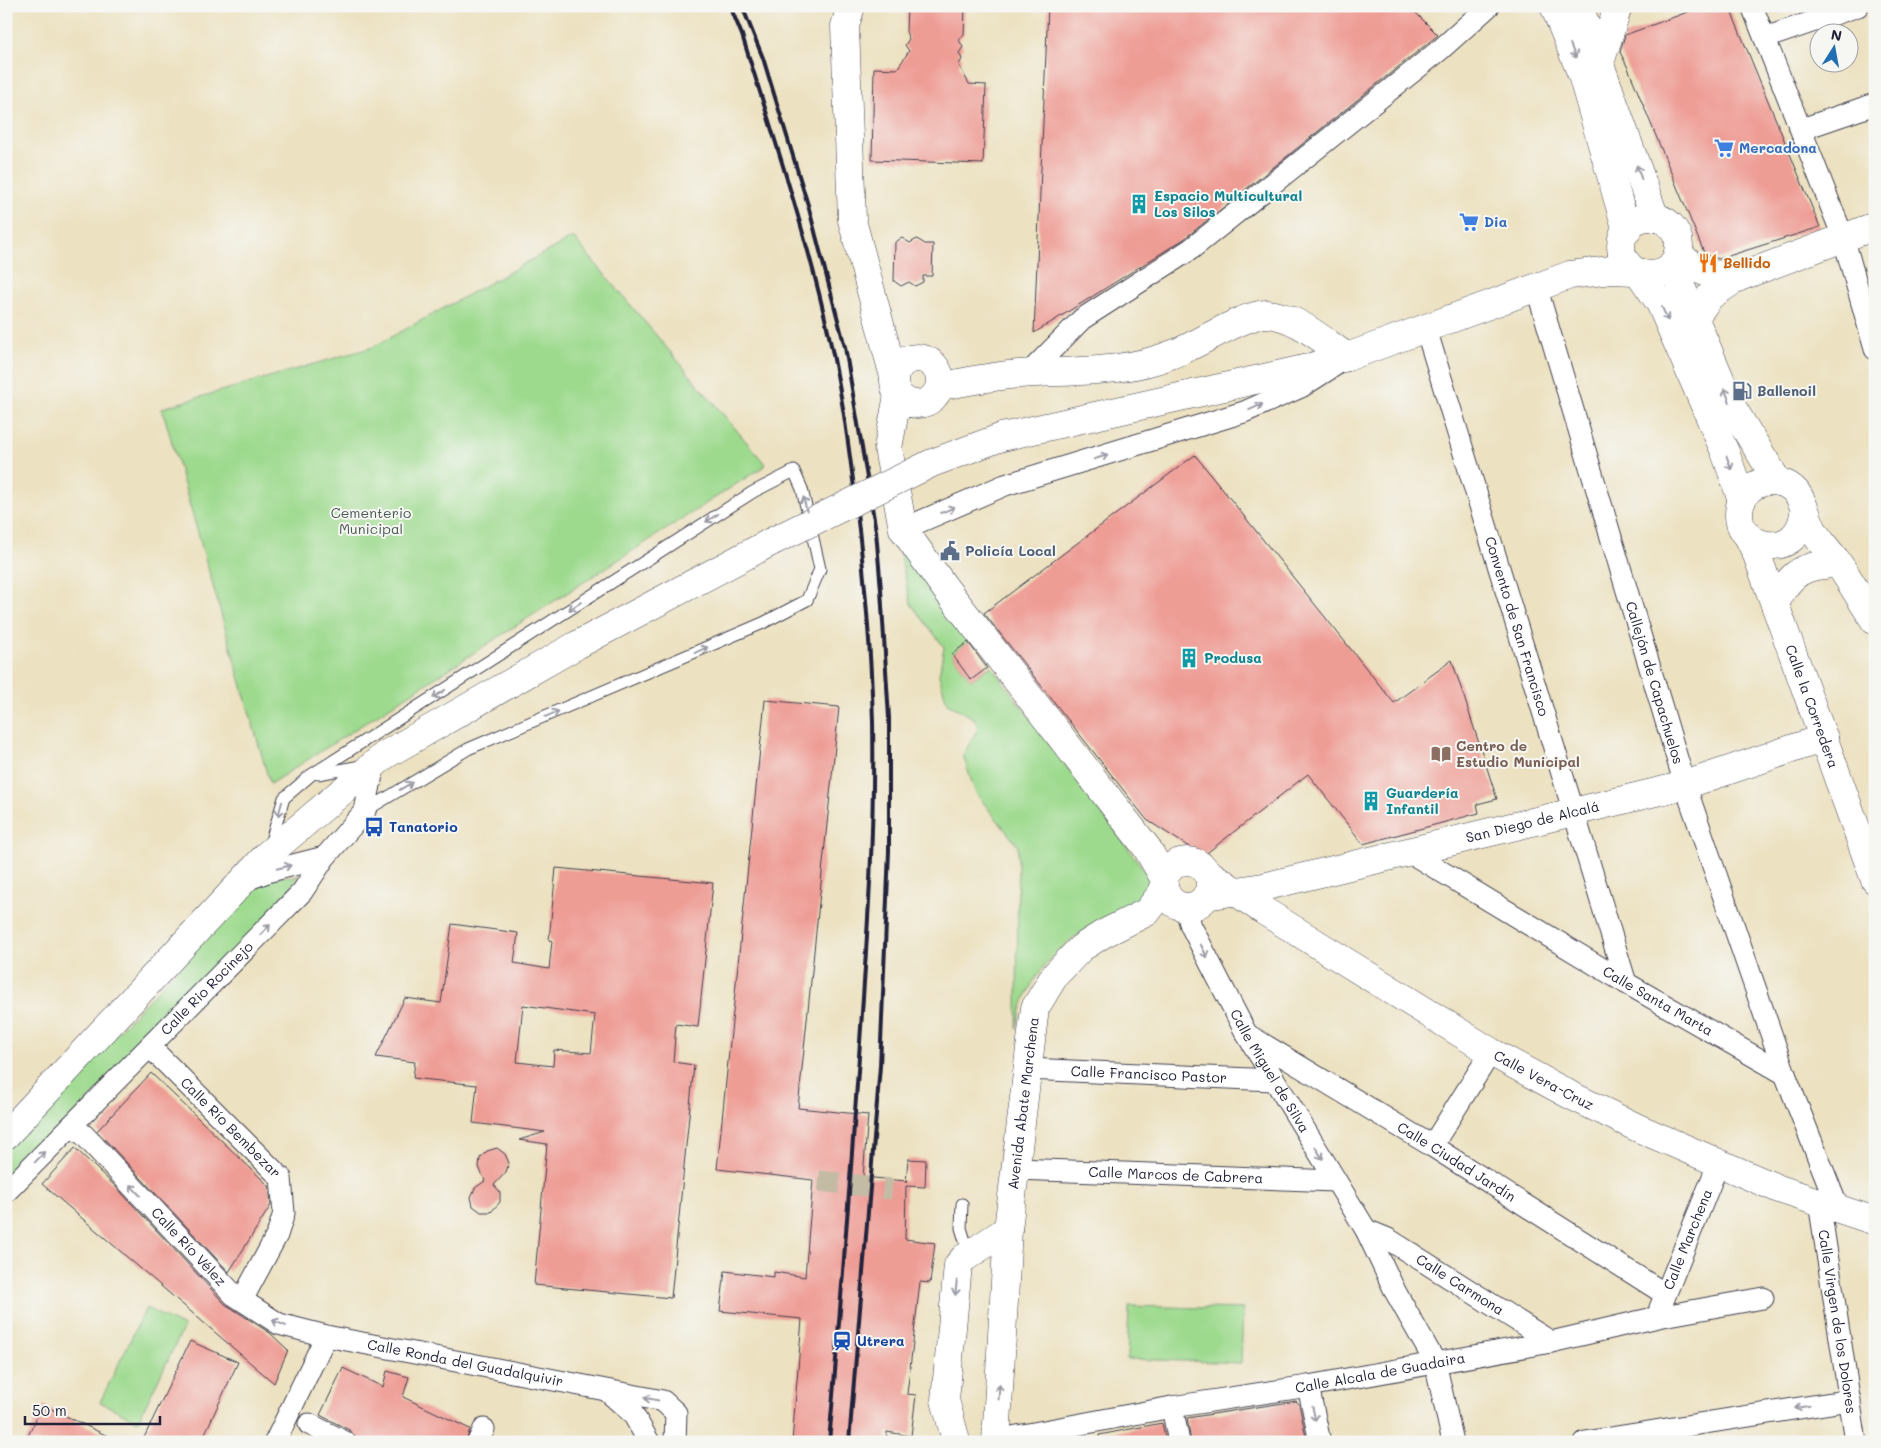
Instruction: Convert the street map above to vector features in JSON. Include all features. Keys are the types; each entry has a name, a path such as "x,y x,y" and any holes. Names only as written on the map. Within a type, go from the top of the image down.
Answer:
{"street":[{"path":"851,6 846,26 852,220 876,307 919,380"},
{"path":"1023,374 1082,320 1191,249 1442,49 1489,6"},
{"path":"1554,6 1582,75 1624,235 1623,257 1637,272 1660,303 1725,452 1742,500 1739,519 1748,536 1761,544 1783,544 1825,565 1850,586"},
{"path":"1579,6 1655,218"},
{"path":"1752,6 1868,299 1875,350"},
{"path":"1765,38 1858,6"},
{"path":"1600,63 1622,8"},
{"path":"1802,130 1875,104"},
{"path":"1570,275 1606,252 1637,220 1655,218 1663,220 1673,228 1678,240 1676,257 1677,277 1732,407 1778,482"},
{"path":"1695,317 1710,296 1737,278 1875,226"},
{"path":"6,1135 267,855 385,755 577,645 771,542 932,463 1002,437 1255,382 1347,357 1570,275 1611,270 1649,275 1658,273 1676,257"},
{"path":"1676,257 1697,270 1737,278"},
{"name":"Callejón de Capachuelos","path":"1536,286 1685,785 1785,1074"},
{"path":"919,380 1088,371 1137,365 1173,354 1237,323 1264,314 1281,316 1298,324 1347,357"},
{"name":"Convento de San Francisco","path":"1426,329 1626,983"},
{"path":"903,529 1005,485 1244,412 1301,387 1347,357"},
{"path":"919,380 888,448 903,529 945,588 1139,839 1155,842 1185,887"},
{"path":"1742,500 1754,486 1766,481 1778,482 1788,486 1797,493 1804,513 1814,532 1844,573 1850,586 1875,621"},
{"path":"1775,604 1783,544 1799,532 1804,513"},
{"name":"Calle la Corredera","path":"1748,536 1775,604 1875,880"},
{"path":"1775,604 1783,587 1797,573 1810,566 1825,565"},
{"name":"San Diego de Alcalá","path":"1185,887 1236,891 1409,852 1685,785 1824,738"},
{"name":"Calle Rio Rocinejo","path":"6,1192 302,892 325,858 365,811 374,764"},
{"name":"Calle Santa Marta","path":"1409,852 1626,983 1785,1074"},
{"path":"243,881 270,870 325,858"},
{"name":"Avenida Abate Marchena","path":"996,1441 1008,1229 1035,1008 1055,974 1081,948 1103,934 1147,912 1153,913 1185,887"},
{"name":"Calle Miguel de Silva","path":"1185,887 1191,926 1246,1033 1366,1230 1396,1293 1435,1362 1454,1442"},
{"name":"Calle Vera-Cruz","path":"1236,891 1264,911 1491,1052 1572,1096 1779,1189 1875,1221"},
{"name":"Calle Ciudad Jardín","path":"1246,1033 1432,1146 1665,1294"},
{"name":"Calle Río Bembezar","path":"150,1047 280,1178 284,1213 277,1235 242,1300"},
{"path":"1432,1146 1491,1052"},
{"name":"Calle Francisco Pastor","path":"1027,1069 1273,1080"},
{"path":"1785,1074 1828,1205"},
{"name":"Calle Río Vélez","path":"71,1126 84,1135 234,1295 279,1324 326,1336"},
{"name":"Calle Marchena","path":"1658,1317 1665,1294 1719,1162"},
{"name":"Calle Marcos de Cabrera","path":"1016,1170 1336,1181"},
{"name":"Calle Virgen de los Dolores","path":"1828,1205 1856,1442"},
{"path":"956,1439 945,1400 958,1264 1008,1229"},
{"name":"Calle Carmona","path":"1366,1230 1388,1239 1551,1342"},
{"path":"973,1252 987,1249 998,1254 1005,1273"},
{"name":"Calle Alcala de Guadaira","path":"996,1441 1172,1407 1308,1386 1551,1342 1658,1317 1763,1298"},
{"path":"275,1442 326,1336"},
{"name":"Calle Ronda del Guadalquivir","path":"326,1336 663,1401 676,1413 676,1437"},
{"path":"1308,1386 1320,1442"},
{"path":"605,1389 633,1414 649,1442"},
{"path":"1585,1442 1850,1400"},
{"path":"1172,1407 1179,1442"},
{"path":"309,1424 345,1442"}],"lane":[{"path":"267,855 284,798 311,775 745,498 794,471 802,489 820,569 807,600 763,623 468,749 365,811"},
{"path":"311,775 374,764"},
{"path":"962,1204 961,1228 973,1252"}],"green space":[{"name":"Cementerio Municipal","path":"573,237 766,465 270,784 162,408 373,347"},
{"path":"896,537 971,640 952,654 971,680 991,666 1157,887 1139,902 1111,914 1090,926 1060,949 1037,976 1028,992 1021,1009 1017,1029 1018,846 975,792 963,755 978,729 975,719 947,703 939,675 944,647 911,604"},
{"path":"299,876 273,911 6,1184 6,1149 251,892 276,877"},
{"path":"1129,1306 1243,1309 1241,1363 1127,1359"},
{"path":"146,1308 184,1327 138,1421 100,1402"}],"building":[{"path":"907,6 965,6 964,34 959,40 963,47 959,53 962,59 959,65 969,84 986,85 983,164 872,160 874,68 897,69 909,51 905,45 909,39 906,32"},
{"name":"Espacio Multicultural Los Silos","path":"1048,6 1409,6 1438,35 1184,239 1034,333"},
{"name":"Mercadona","path":"1704,6 1729,6 1820,227 1719,259 1705,255 1620,52 1625,35"},
{"path":"902,238 910,243 917,239 925,244 933,244 932,276 923,276 923,282 915,286 909,282 901,286 894,281 895,242"},
{"name":"Produsa","path":"1195,455 1394,703 1452,660 1497,799 1477,804 1479,813 1363,844 1308,774 1203,856 1147,820 984,613"},
{"path":"968,642 987,668 971,680 952,654"},
{"path":"765,700 839,707 798,1108 868,1115 863,1177 906,1181 906,1183 908,1159 926,1160 925,1187 906,1186 905,1239 935,1243 930,1283 920,1282 907,1394 916,1395 911,1436 887,1432 886,1442 792,1442 802,1319 720,1311 725,1271 774,1277 774,1272 805,1277 813,1180 717,1169"},
{"path":"556,868 713,883 698,1027 676,1024 673,1062 694,1065 671,1298 534,1285 547,1144 519,1140 545,1132 473,1123 477,1085 413,1078 415,1062 376,1057 405,998 441,1003 452,924 518,933 514,963 549,969 552,941 549,940","holes":["523,1005 595,1015 591,1053 554,1050 553,1066 517,1062"]},
{"path":"151,1073 269,1186 271,1205 229,1272 97,1131"},
{"path":"75,1148 116,1187 225,1304 270,1333 288,1350 274,1383 42,1184"},
{"path":"497,1148 505,1154 509,1163 506,1172 494,1185 500,1192 500,1202 491,1212 481,1212 473,1206 471,1197 475,1188 485,1181 479,1167 480,1158 487,1151"},
{"path":"190,1341 238,1362 201,1442 142,1442"},
{"path":"343,1368 383,1387 387,1371 409,1377 403,1397 470,1429 466,1442 357,1442 351,1431 320,1415"},
{"path":"1296,1401 1299,1404 1307,1442 1191,1442 1187,1418"},
{"path":"43,1405 120,1442 25,1442"},
{"path":"1162,1423 1166,1442 1100,1442 1099,1435"}],"tunnel":[{"path":"819,1181 892,1189"}],"railway":[{"path":"730,6 742,35 786,176 825,318 844,415 859,529 869,644 873,721 873,809 869,896 841,1303 829,1442"},
{"path":"742,6 763,58 808,205 845,347 876,531 881,590 889,718 889,851 880,1066 849,1442"}],"place":[{"name":"Mercadona","path":"1724,148"},
{"name":"Espacio Multicultural Los Silos","path":"1139,204"},
{"name":"Dia","path":"1469,222"},
{"name":"Bellido","path":"1708,263"},
{"name":"Ballenoil","path":"1742,391"},
{"name":"Policía Local","path":"950,551"},
{"name":"Produsa","path":"1189,658"},
{"name":"Centro de Estudio Municipal","path":"1441,754"},
{"name":"Guardería Infantil","path":"1371,801"},
{"name":"Tanatorio","path":"374,827"},
{"name":"Utrera","path":"842,1341"}]}
